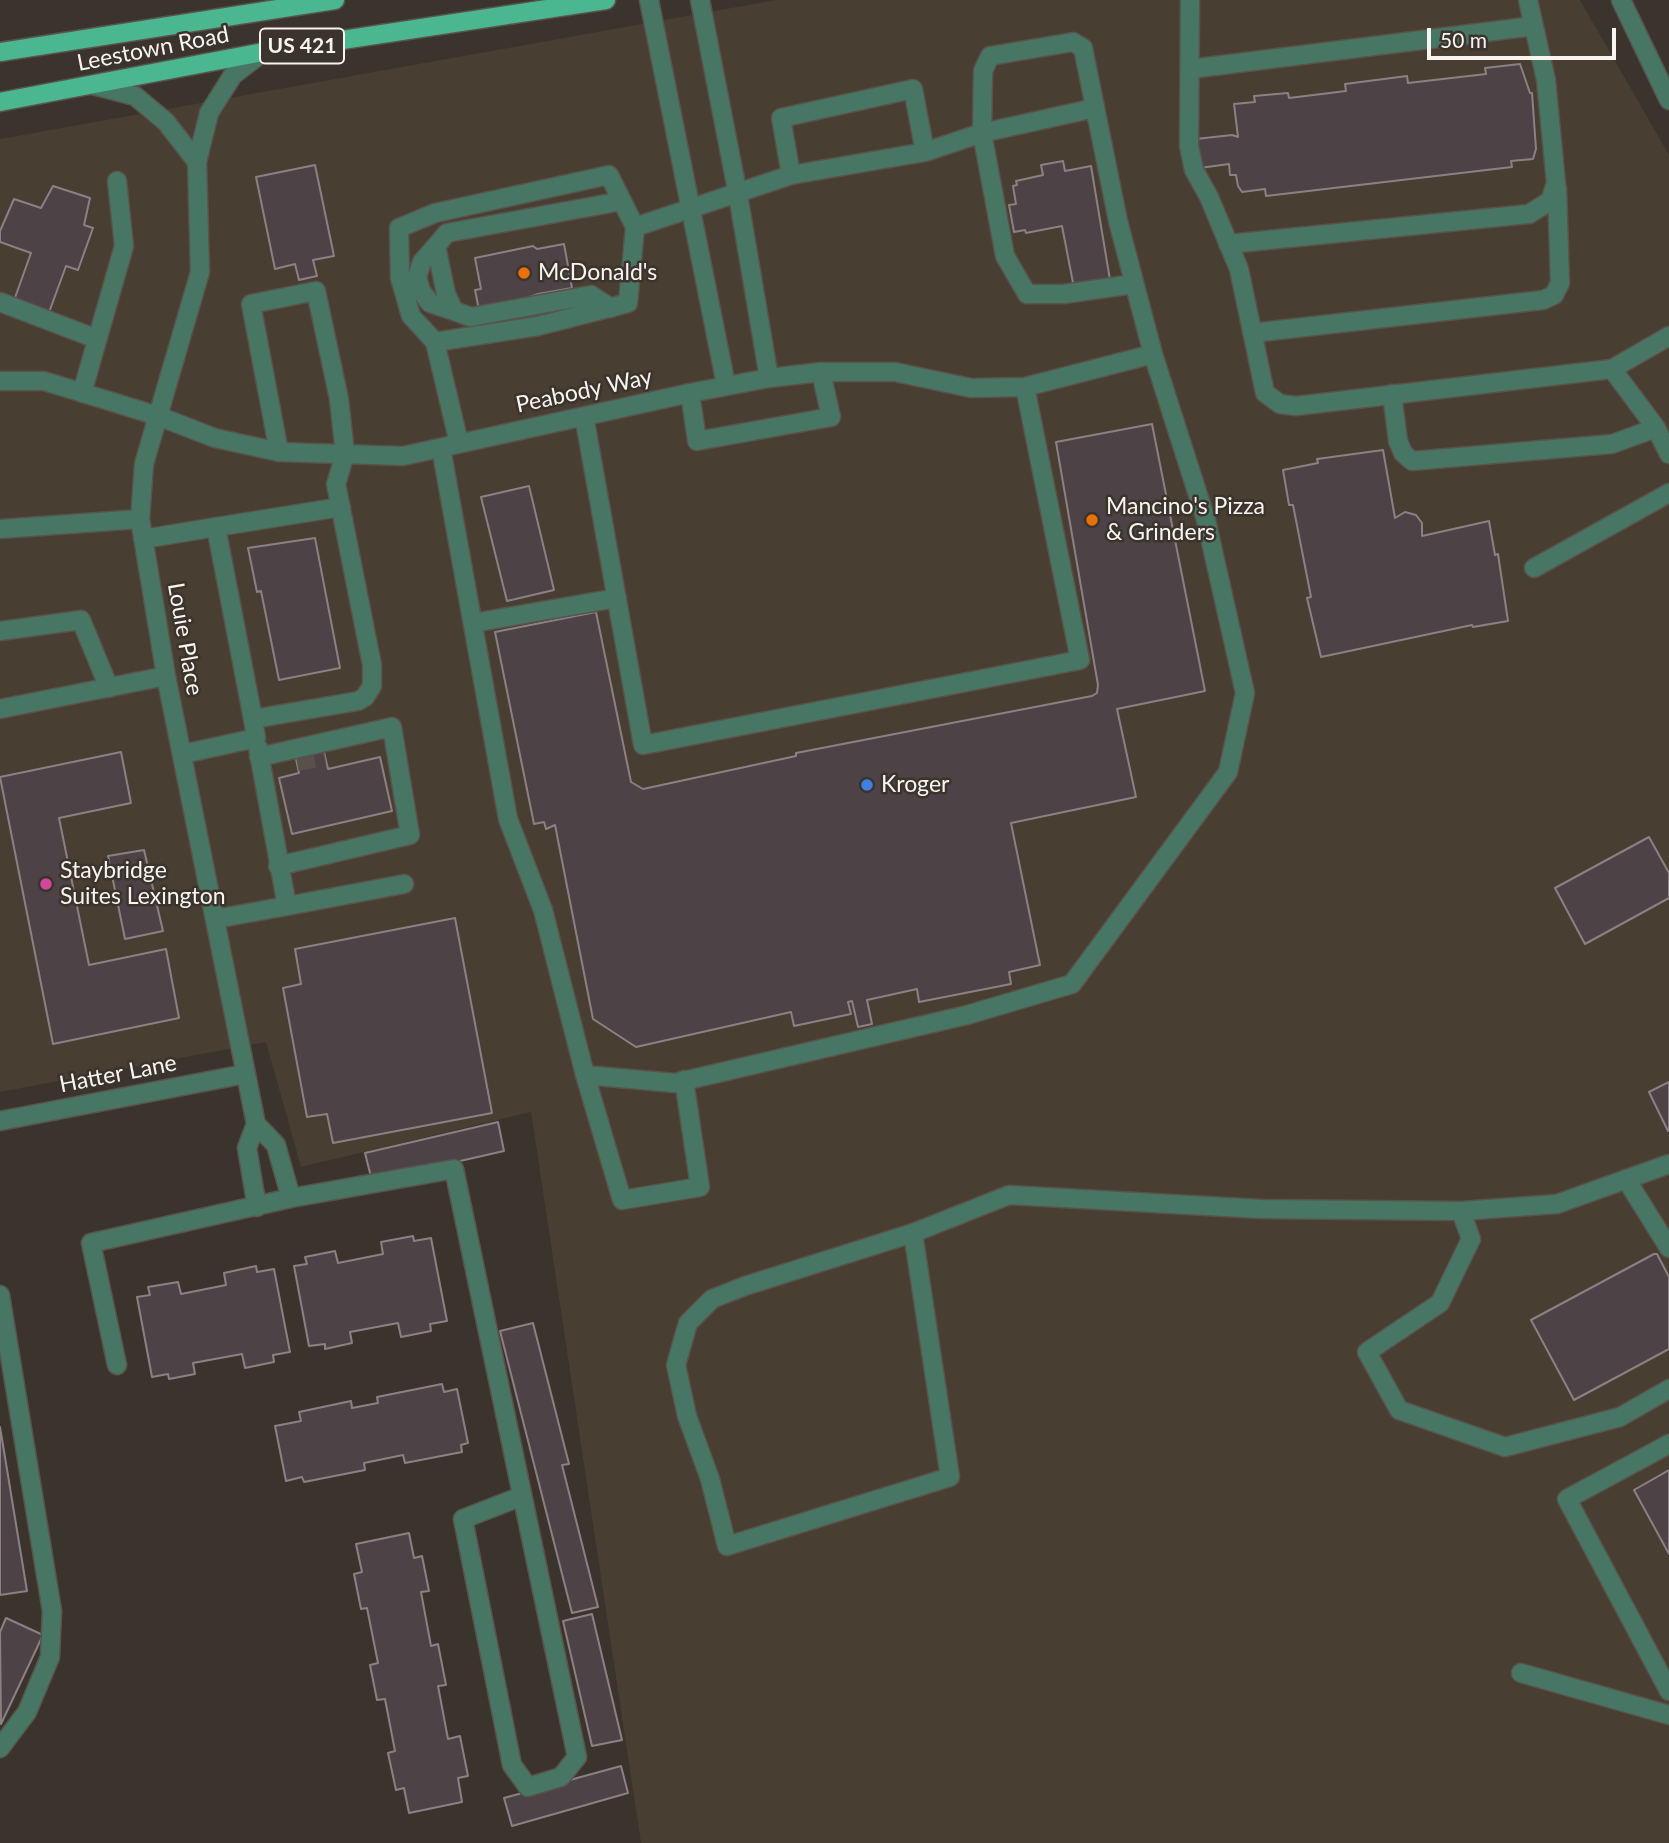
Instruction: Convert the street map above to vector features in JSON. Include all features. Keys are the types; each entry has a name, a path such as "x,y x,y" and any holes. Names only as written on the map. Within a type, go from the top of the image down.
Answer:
{"main road":[{"name":"Leestown Road","path":"0,52 335,0"},
{"name":"Leestown Road","path":"0,102 263,52 606,0"}],"street":[{"path":"649,0 726,385"},
{"path":"700,0 738,195 769,377"},
{"path":"1190,0 1189,146 1194,170 1209,197 1238,269 1265,393 1280,404 1296,406 1612,369 1669,336"},
{"path":"1252,333 1543,300 1554,295 1560,283 1556,183 1546,80 1528,0"},
{"path":"1621,0 1669,100"},
{"path":"1191,69 1534,26"},
{"path":"585,1074 676,1083 967,1015 1072,985 1228,772 1245,693 1206,520 1153,354 1134,284 1083,48 1073,42 990,56 984,71 982,132 1005,256 1027,294 1064,294 1134,284"},
{"name":"Louie Place","path":"256,1124 166,676 140,519 144,464 200,272 197,162 209,113 233,75 263,52"},
{"path":"93,85 135,96 166,122 197,162"},
{"path":"792,175 782,118 914,89 925,152"},
{"path":"635,227 690,206 738,195 792,175 925,152 982,132 1095,108"},
{"path":"435,342 538,326 628,303 635,227 609,175 435,213 399,228 400,278 411,316 435,342 459,443"},
{"path":"82,393 124,246 117,181"},
{"path":"1228,244 1529,214 1550,201 1556,183"},
{"path":"611,307 591,295 471,317 429,303 421,291 417,277 422,262 447,233 622,201"},
{"path":"436,246 446,293 454,310"},
{"path":"253,719 358,701 365,697 372,686 372,665 337,484 345,454 339,399 316,291 251,304 279,452"},
{"path":"0,302 97,339"},
{"name":"Peabody Way","path":"0,381 44,381 158,415 215,438 279,452 403,456 769,377 821,372 895,372 971,388 1025,387 1153,354"},
{"path":"1612,369 1656,428 1669,454"},
{"path":"690,393 696,442 831,417 821,372"},
{"path":"584,416 643,745 1080,660 1025,387"},
{"path":"1392,394 1398,441 1403,453 1412,461 1612,444 1656,428"},
{"path":"441,447 508,819 543,910 585,1074 622,1200 700,1187 684,1080"},
{"path":"1534,568 1669,493"},
{"path":"143,539 341,507"},
{"path":"0,530 140,519"},
{"path":"216,527 256,737 267,755 278,866 287,906"},
{"path":"473,623 617,598"},
{"path":"0,631 81,620 109,688"},
{"path":"0,709 166,676"},
{"path":"267,755 392,727 410,835 278,866"},
{"path":"183,754 256,737"},
{"path":"326,757 340,738"},
{"path":"267,755 297,762"},
{"path":"215,919 404,884"},
{"name":"Hatter Lane","path":"1,1116 245,1074"},
{"path":"257,1207 247,1148 256,1124 276,1144 291,1198"},
{"path":"913,1233 950,1477 727,1546 710,1479 687,1416 676,1365 688,1323 712,1299 744,1286 913,1233 1009,1195 1261,1209 1461,1211 1557,1204 1669,1164"},
{"path":"117,1365 91,1243 291,1198 454,1169 577,1757 561,1777 528,1787 512,1765 463,1519 522,1496"},
{"path":"1626,1179 1669,1248"},
{"path":"1461,1211 1471,1240 1440,1303 1367,1352 1399,1410 1504,1447 1620,1417 1669,1389"},
{"path":"0,1295 52,1611 50,1657 27,1712 0,1748"},
{"path":"1669,1444 1567,1499 1669,1691"},
{"path":"1521,1673 1669,1715"}],"shaded area":[{"path":"776,0 1580,0 1669,155 1669,1843 641,1843 531,1112 301,1167 266,1042 0,1092 0,139"}],"building":[{"path":"1520,64 1532,93 1536,149 1533,159 1511,161 1512,167 1266,196 1265,189 1242,192 1236,175 1230,175 1229,164 1200,168 1196,139 1232,135 1238,137 1234,104 1255,102 1254,96 1288,93 1289,98 1346,91 1345,84 1407,76 1408,83 1486,74 1485,68"},
{"path":"1063,161 1065,171 1091,166 1110,280 1074,288 1062,226 1026,233 1025,230 1014,232 1009,205 1016,204 1013,186 1017,185 1016,181 1043,175 1041,165"},
{"path":"315,165 334,256 313,260 317,276 299,280 295,264 275,269 256,177"},
{"path":"53,186 90,198 84,225 93,228 78,270 66,266 47,318 12,306 31,253 0,242 0,231 14,199 41,208"},
{"name":"McDonald's","path":"564,244 572,288 538,294 480,315 475,290 481,289 475,258 533,246 537,249"},
{"path":"1152,424 1205,691 1117,709 1136,797 1011,823 1040,965 1009,972 1011,984 919,1002 917,989 867,1000 872,1024 858,1027 852,1001 848,1002 851,1014 794,1026 791,1012 636,1047 593,1019 555,825 546,829 544,822 534,824 495,632 596,612 631,782 643,789 796,756 796,753 1092,696 1097,693 1098,685 1056,442"},
{"path":"1383,450 1395,518 1405,512 1416,515 1422,523 1422,536 1489,521 1495,555 1498,554 1508,621 1472,625 1321,657 1307,598 1311,597 1293,505 1289,505 1283,470 1318,463 1317,459"},
{"path":"529,486 554,590 507,601 481,497"},
{"path":"315,538 340,668 279,680 261,591 257,592 248,548"},
{"path":"323,748 328,769 380,757 392,811 292,834 279,778 299,773 295,754"},
{"name":"Staybridge Suites Lexington","path":"121,752 131,803 59,818 89,965 166,949 179,1018 53,1044 0,777"},
{"path":"1649,837 1669,873 1669,898 1585,944 1555,888"},
{"path":"144,850 163,931 125,939 108,856"},
{"path":"455,918 492,1113 333,1143 327,1114 307,1117 283,988 301,984 295,949"},
{"path":"1669,1082 1669,1130 1668,1131 1649,1092"},
{"path":"498,1122 504,1151 372,1181 365,1153"},
{"path":"413,1236 414,1241 431,1238 447,1321 430,1324 431,1331 401,1337 398,1323 350,1332 352,1343 325,1349 325,1344 309,1346 294,1266 307,1264 305,1257 335,1251 338,1263 383,1254 381,1242"},
{"path":"1657,1254 1669,1277 1669,1349 1574,1400 1531,1320"},
{"path":"256,1266 257,1272 274,1269 290,1352 273,1355 274,1362 245,1368 242,1354 193,1363 195,1374 169,1379 168,1374 152,1377 137,1297 150,1295 148,1287 178,1282 181,1294 226,1285 224,1273"},
{"path":"533,1323 569,1464 562,1465 598,1607 572,1613 500,1331"},
{"path":"442,1384 444,1392 457,1389 468,1443 461,1445 462,1452 405,1463 403,1455 364,1463 365,1470 304,1482 302,1477 286,1481 275,1426 301,1421 299,1412 351,1401 352,1408 378,1403 377,1397"},
{"path":"0,1427 27,1591 0,1595"},
{"path":"1669,1470 1669,1554 1634,1490"},
{"path":"409,1533 414,1558 422,1556 429,1591 421,1592 431,1646 438,1644 446,1685 438,1686 448,1739 460,1736 468,1776 458,1778 462,1802 409,1813 404,1788 396,1790 388,1753 395,1751 385,1699 377,1700 370,1665 378,1663 367,1608 361,1609 354,1574 362,1572 356,1544"},
{"path":"592,1614 622,1740 592,1746 563,1621"},
{"path":"6,1618 43,1635 1,1724 0,1632"},
{"path":"621,1766 628,1793 512,1826 504,1798"}],"tunnel":[{"path":"297,762 325,757"}],"place":[{"name":"McDonald's","path":"524,273"},
{"name":"Mancino's Pizza & Grinders","path":"1092,520"},
{"name":"Kroger","path":"867,785"},
{"name":"Staybridge Suites Lexington","path":"46,884"}]}
